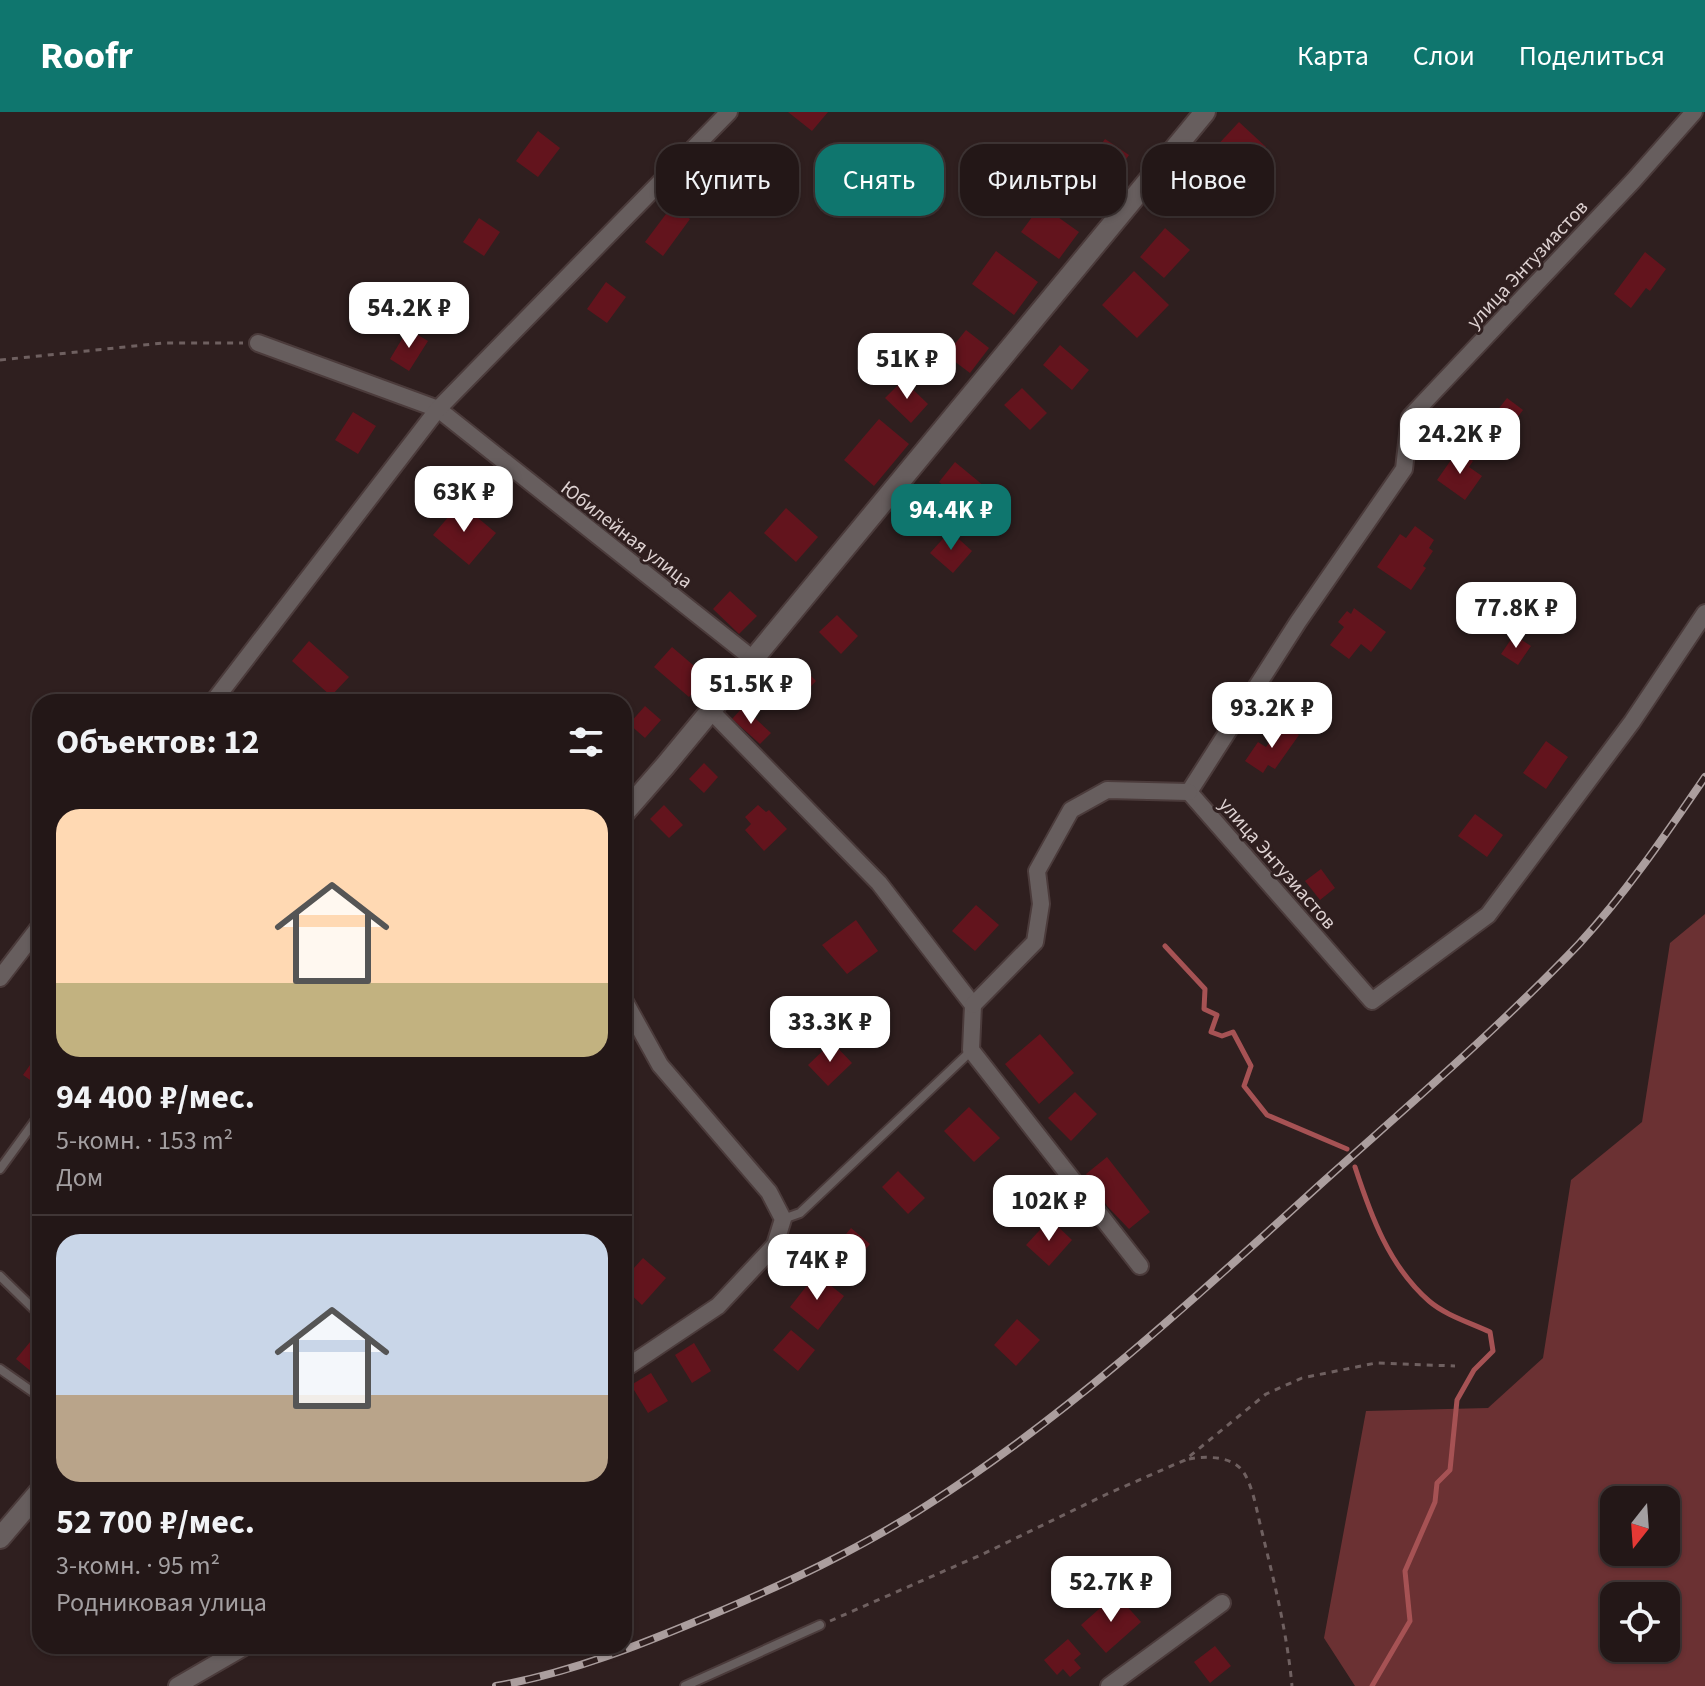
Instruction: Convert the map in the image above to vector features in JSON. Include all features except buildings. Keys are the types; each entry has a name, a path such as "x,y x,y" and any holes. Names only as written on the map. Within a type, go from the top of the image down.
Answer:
{"street":[{"path":"219,694 438,409 729,112"},
{"path":"632,804 1205,112"},
{"name":"улица Энтузиастов","path":"1694,112 1410,417 1404,469 1298,622 1189,792 1372,1001 1488,915 1632,722 1705,613"},
{"name":"Юбилейная улица","path":"258,343 438,409 753,659"},
{"path":"711,711 879,883 973,1005 971,1050 1140,1266"},
{"path":"973,1005 1035,942 1041,904 1037,871 1071,810 1107,790 1189,792"},
{"path":"0,978 32,936"},
{"path":"632,1014 660,1065 769,1192 783,1219 775,1245 718,1306 632,1364"},
{"path":"0,1538 32,1500"},
{"path":"1109,1686 1222,1603"},
{"path":"177,1686 232,1654"}],"lane":[{"path":"783,1219 800,1213 971,1050"},
{"path":"0,1169 32,1125"},
{"path":"0,1276 32,1307"},
{"path":"0,1369 32,1391"},
{"path":"685,1686 820,1625"}],"path":[{"path":"0,360 163,343 258,343"},
{"path":"1185,1460 1266,1394 1302,1378 1376,1363 1455,1366"},
{"path":"820,1625 983,1554 1107,1494 1185,1460 1203,1456 1223,1460 1241,1469 1253,1495 1281,1609 1292,1686"}],"shaded area":[{"path":"1705,914 1705,1686 1355,1686 1324,1638 1366,1411 1488,1408 1543,1358 1571,1180 1642,1122 1670,943"}],"waterway":[{"path":"1165,946 1205,989 1204,1009 1217,1015 1211,1032 1222,1036 1233,1032 1251,1066 1244,1086 1267,1115 1347,1149"},
{"path":"1355,1167 1375,1222 1403,1272 1435,1306 1490,1332 1493,1351 1474,1370 1457,1400 1450,1470 1437,1483 1435,1502 1405,1571 1410,1621 1372,1686"}],"railway":[{"path":"632,1647 709,1616 849,1551 929,1504 982,1468 1084,1391 1182,1309 1518,1006 1613,904 1705,777"},
{"path":"496,1686 551,1674 611,1654"}]}
